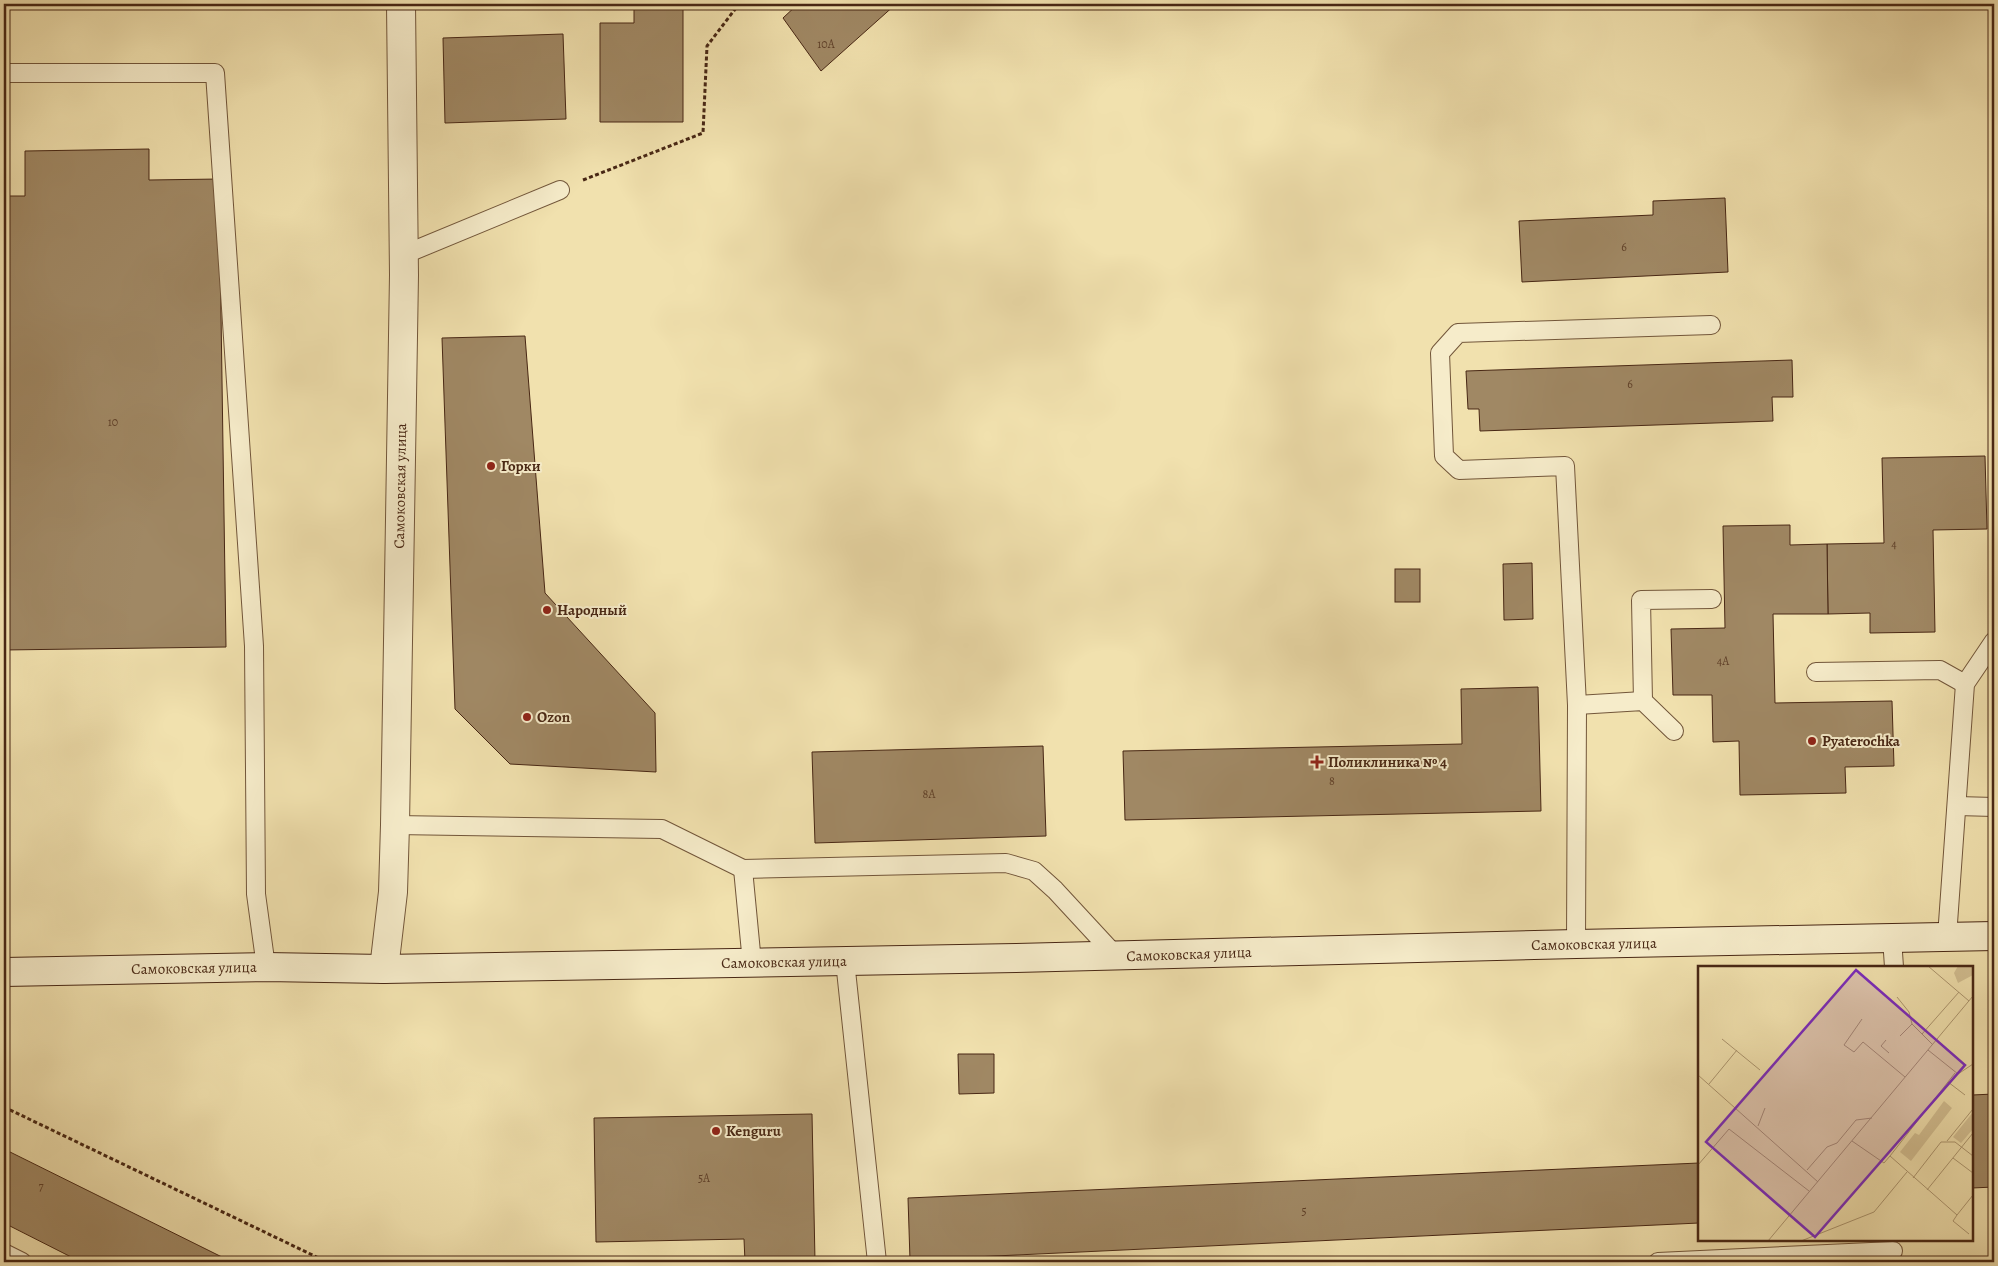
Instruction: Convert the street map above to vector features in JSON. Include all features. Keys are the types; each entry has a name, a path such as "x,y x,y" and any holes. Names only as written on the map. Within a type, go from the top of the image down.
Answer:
{"street":[{"name":"Самоковская улица","path":"384,969 393,892 395,825 403,255 401,4"},
{"name":"Самоковская улица","path":"4,972 266,967 384,969 845,961 1994,936"}],"lane":[{"path":"4,73 215,73 254,646 256,894 266,967"},
{"path":"403,255 560,190"},
{"path":"1576,944 1577,705 1565,466 1459,470 1444,456 1440,353 1458,333 1711,325"},
{"path":"1674,731 1643,701 1641,600 1712,599"},
{"path":"1948,937 1966,684 1994,641"},
{"path":"1816,672 1940,670 1966,684"},
{"path":"1577,705 1643,701"},
{"path":"1957,806 1994,807"},
{"path":"395,825 662,829 743,869 1006,863 1034,871 1055,890 1116,956"},
{"path":"743,869 752,962"},
{"path":"1892,938 1894,966"},
{"path":"845,961 877,1262"},
{"path":"1658,1262 1791,1259 1894,1251"},
{"path":"4,1253 22,1262"}],"path":[{"path":"560,190 703,133 707,46 739,4"},
{"path":"4,1107 327,1262"}],"building":[{"path":"634,4 683,4 683,122 600,122 600,23 634,23"},
{"path":"798,4 896,4 821,71 783,18"},
{"path":"563,34 566,119 445,123 443,38"},
{"path":"149,149 149,180 219,179 226,647 4,650 4,196 25,196 25,151"},
{"path":"1725,198 1728,272 1522,282 1519,221 1653,215 1653,201"},
{"name":"Горки","path":"525,336 545,593 655,713 656,772 510,764 455,709 442,338"},
{"path":"1792,360 1793,397 1772,397 1773,421 1480,431 1479,409 1468,409 1466,371"},
{"path":"1985,456 1987,529 1933,530 1935,632 1870,633 1870,613 1828,614 1827,544 1884,543 1882,458"},
{"path":"1790,525 1790,545 1827,544 1828,614 1773,614 1775,703 1892,701 1894,766 1845,767 1846,793 1740,795 1739,741 1713,742 1712,695 1673,695 1671,629 1725,628 1723,526"},
{"path":"1532,563 1533,619 1504,620 1503,564"},
{"path":"1395,569 1420,569 1420,602 1395,602"},
{"path":"1538,687 1541,811 1125,820 1123,751 1462,744 1461,689"},
{"path":"1043,746 1046,836 815,843 812,752"},
{"path":"958,1054 994,1054 994,1093 959,1094"},
{"path":"1994,1094 1994,1187 1973,1188 1973,1095"},
{"path":"812,1114 815,1261 745,1262 744,1239 596,1242 594,1118"},
{"path":"4,1149 232,1262 81,1262 4,1223"},
{"path":"1698,1163 1698,1223 910,1260 908,1198"}],"place":[{"name":"Горки","path":"491,466"},
{"name":"Народный","path":"547,610"},
{"name":"Ozon","path":"527,717"},
{"name":"Pyaterochka","path":"1812,741"},
{"name":"Поликлиника № 4","path":"1317,762"},
{"name":"Kenguru","path":"716,1131"}]}
